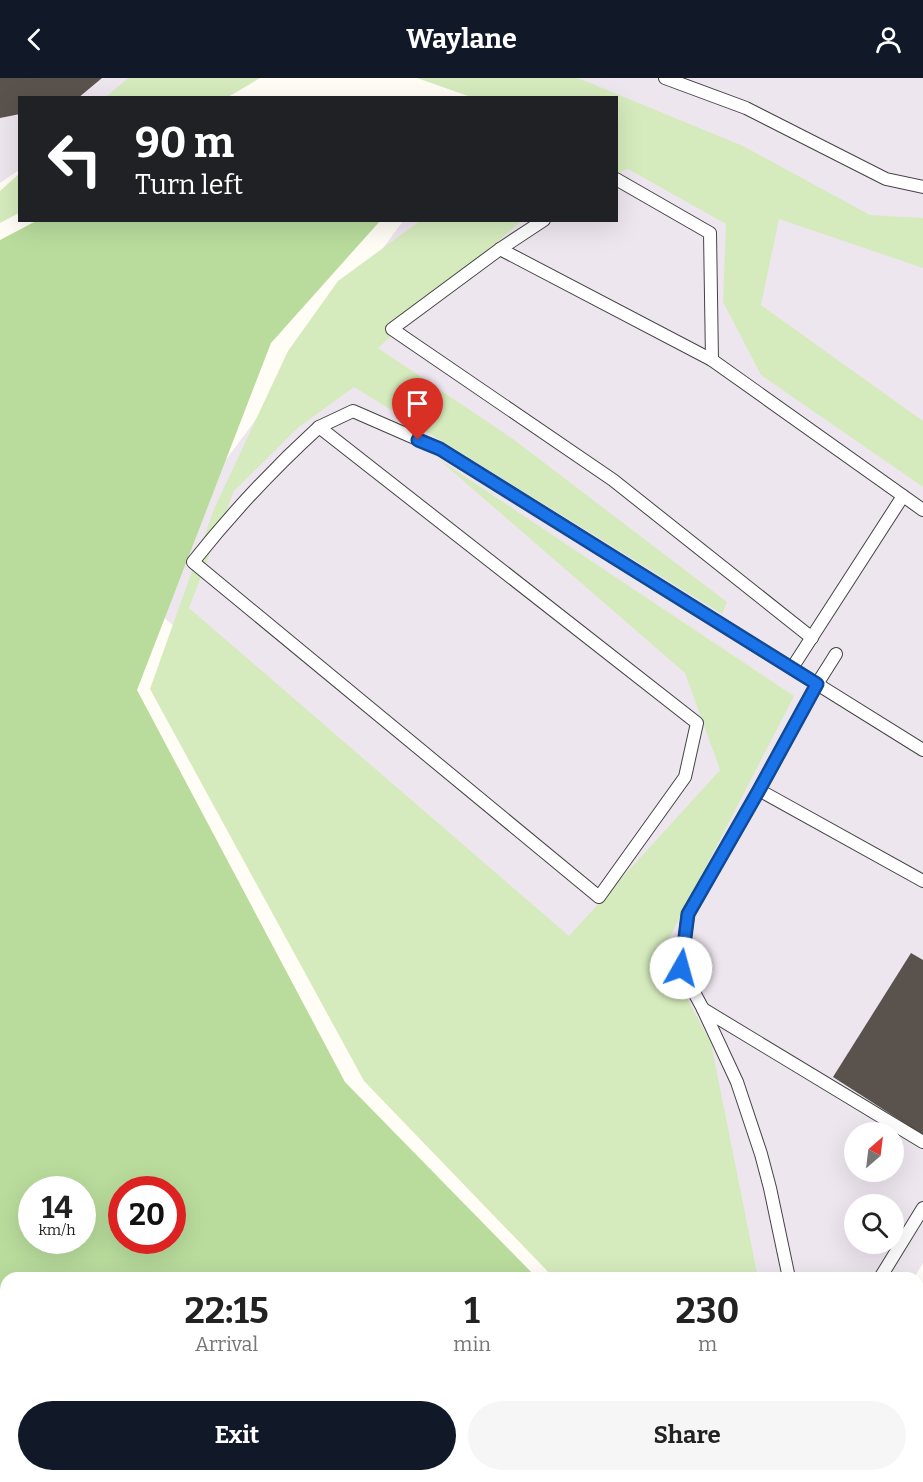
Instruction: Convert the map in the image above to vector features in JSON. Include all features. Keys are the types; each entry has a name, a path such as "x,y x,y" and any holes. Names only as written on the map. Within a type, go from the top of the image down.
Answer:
{"lane":[{"path":"665,78 746,108 886,179 923,187"},
{"path":"618,180 710,233 712,360"},
{"path":"541,222 500,249 392,329 613,480 812,638"},
{"path":"500,249 712,360 923,510"},
{"path":"319,427 697,723 685,777 599,897 193,562 252,492 319,427 353,411 440,449 923,750"},
{"path":"792,668 903,496"},
{"path":"788,1272 761,1154 737,1082 681,968 688,914 836,654"},
{"path":"759,790 923,881"},
{"path":"703,1009 923,1142"},
{"path":"884,1272 923,1208"}],"shaded area":[{"path":"0,78 162,78 134,96 18,96 18,171 0,183"},
{"path":"479,78 923,78 923,235 898,234 618,99 618,96 602,96"},
{"path":"618,161 754,203 752,315 923,442 923,1263 918,1272 717,1272 637,1017 130,589 402,222 618,222"},
{"path":"769,209 923,246 923,426 756,305"}],"green space":[{"path":"128,78 260,78 230,96 107,96"},
{"path":"417,78 578,78 743,146 870,215 923,218 923,268 779,219 761,305 923,421 923,487 761,375 723,302 726,224 628,169 618,173 618,96 468,96"},
{"path":"18,175 18,214 0,223 0,191"},
{"path":"34,222 379,222 271,343 137,690 345,1082 531,1272 0,1272 0,240"},
{"path":"419,222 520,222 378,348 513,439 727,602 722,614 354,387 299,427 234,491 189,608 569,936 720,770 685,673 437,458 794,696 662,952 711,1043 757,1272 548,1272 364,1081 150,689 214,509 288,351 338,281"}],"building":[{"path":"0,78 102,78 80,96 18,96 18,114 0,118"},
{"path":"911,953 923,960 923,1135 833,1077"}],"route":[{"path":"418,440 440,449 817,684 688,914 681,968"}]}
